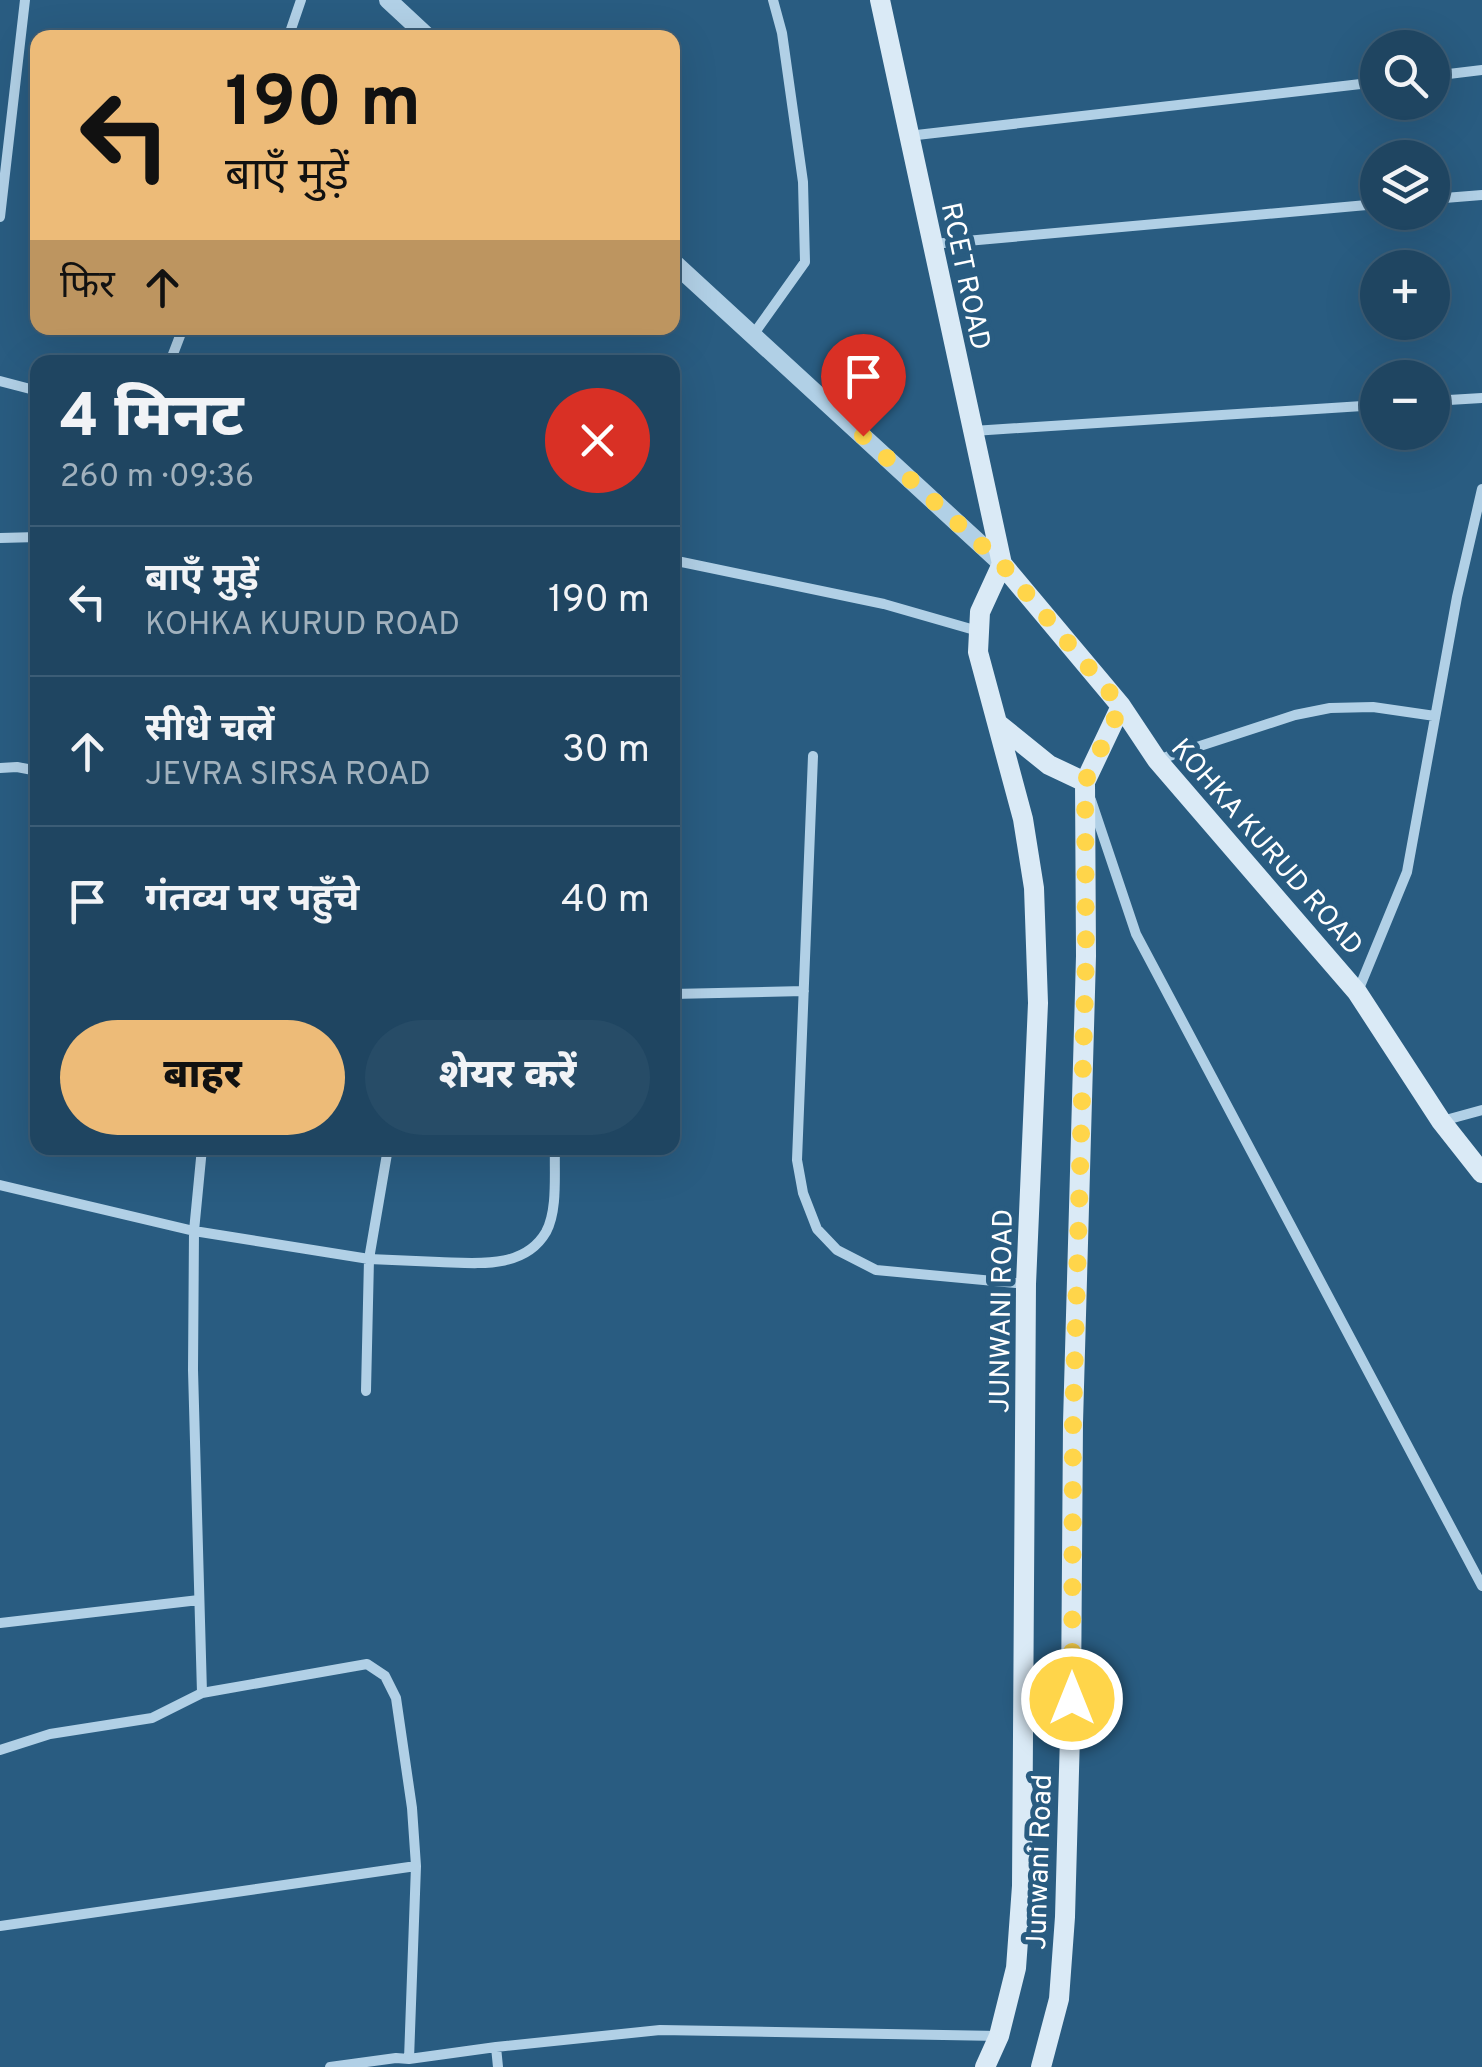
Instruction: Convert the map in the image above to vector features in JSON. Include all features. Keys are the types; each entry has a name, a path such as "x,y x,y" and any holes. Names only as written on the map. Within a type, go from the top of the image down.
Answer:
{"main road":[{"name":"RCET ROAD","path":"880,0 1002,564"},
{"name":"JUNWANI ROAD","path":"984,2067 999,2036 1016,1968 1022,1886 1026,1284 1038,1002 1034,888 1023,818 978,652 980,612 1002,564"},
{"name":"KOHKA KURUD ROAD","path":"1002,564 1121,706 1156,760 1358,992 1441,1121 1482,1173"},
{"name":"Junwani Road","path":"1042,2067 1058,1999 1072,1699 1073,1423 1086,956 1085,782 1121,706"},
{"path":"997,723 1049,765 1085,782"}],"street":[{"path":"0,217 24,0"},
{"path":"291,30 302,0"},
{"path":"388,0 420,30"},
{"path":"753,335 805,262 802,182 782,33 773,0"},
{"path":"1450,74 1482,70"},
{"path":"908,136 1360,84"},
{"path":"1450,198 1482,195"},
{"path":"933,244 1360,206"},
{"path":"680,269 1002,564"},
{"path":"0,381 30,388"},
{"path":"1450,400 1482,398"},
{"path":"972,431 1360,406"},
{"path":"1358,992 1406,872 1457,598 1482,490"},
{"path":"0,538 30,537"},
{"path":"680,562 884,604 979,631"},
{"path":"1156,760 1295,715 1330,708 1373,707 1435,716"},
{"path":"813,756 797,1160 802,1193 817,1229 837,1250 876,1270 1026,1284"},
{"path":"0,768 30,769"},
{"path":"1085,782 1136,934 1482,1586"},
{"path":"680,994 804,991"},
{"path":"1441,1121 1482,1110"},
{"path":"201,1155 194,1231 192,1370 202,1693"},
{"path":"366,1391 368,1258 387,1155"},
{"path":"0,1185 194,1231 368,1258 491,1264 520,1256 547,1231 555,1155"},
{"path":"0,1623 199,1600"},
{"path":"0,1750 50,1734 152,1718 202,1693 367,1664 385,1676 396,1698 416,1866 409,2060"},
{"path":"0,1926 416,1866"},
{"path":"330,2067 660,2030 999,2036"},
{"path":"496,2047 498,2067"}],"route":[{"path":"863,436 1002,564 1121,706 1085,782 1086,956 1073,1423 1072,1699"}]}
